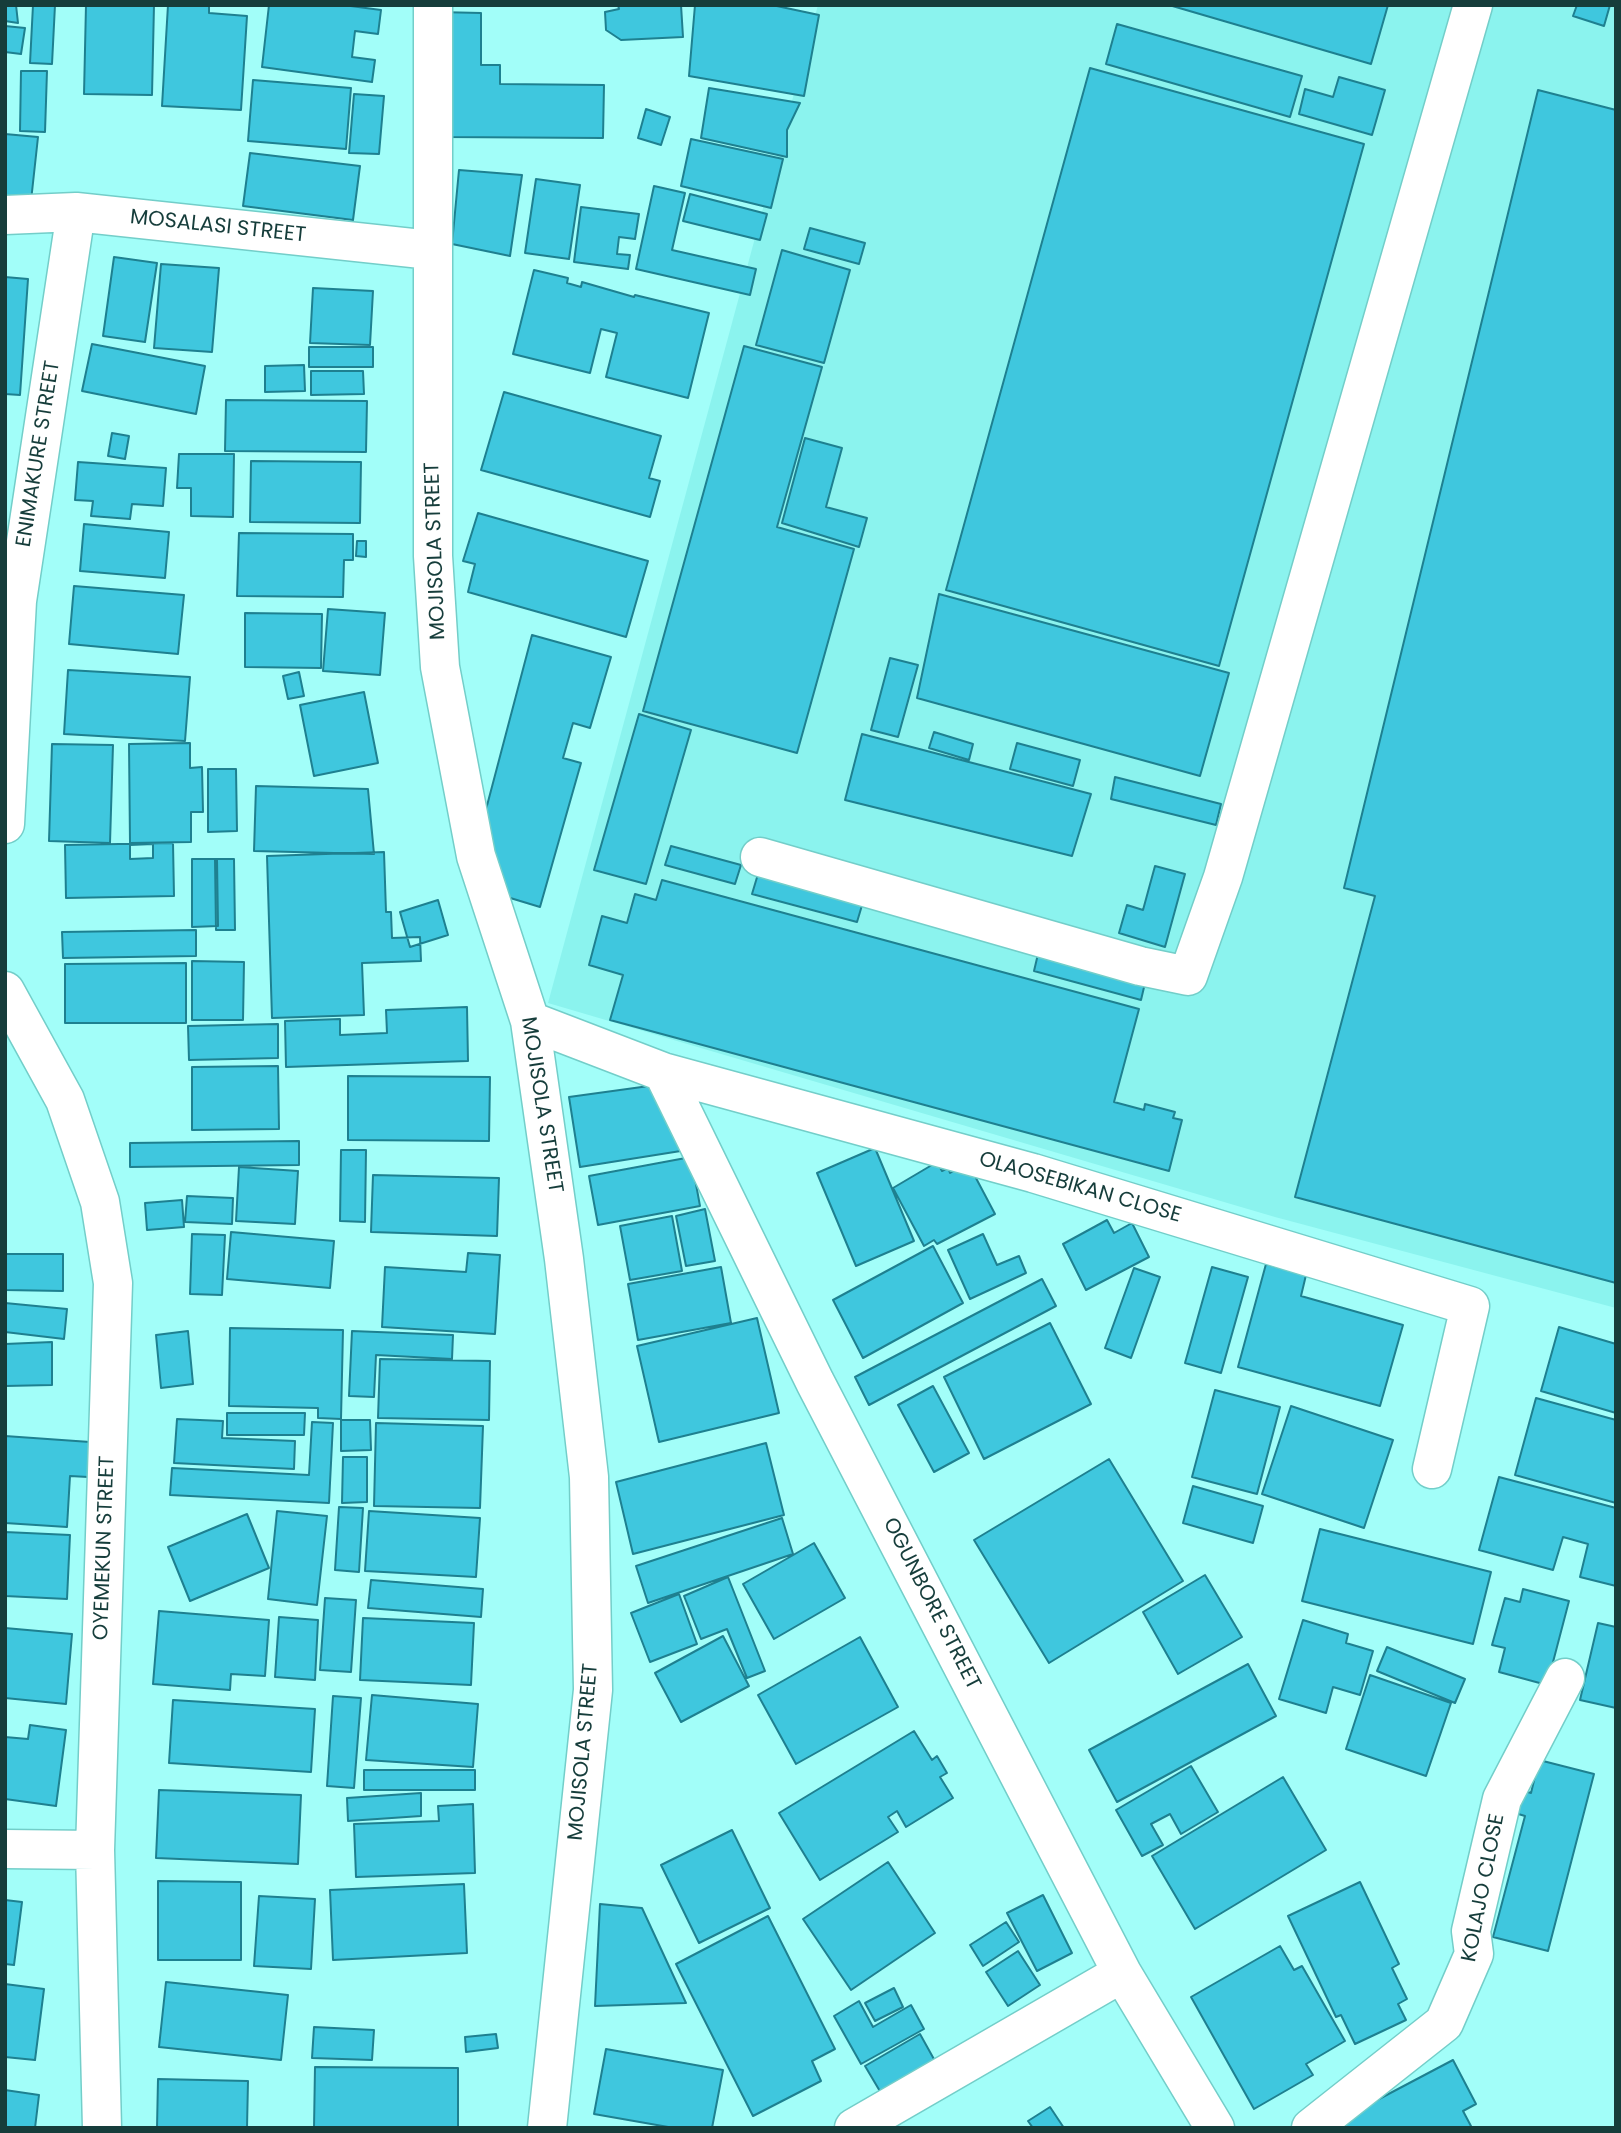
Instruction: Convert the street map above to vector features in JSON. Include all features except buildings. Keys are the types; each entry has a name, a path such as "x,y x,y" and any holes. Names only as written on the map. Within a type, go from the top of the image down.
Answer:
{"street":[{"name":"MOJISOLA STREET","path":"433,5 433,556 440,667 476,856 530,1021 564,1259 589,1477 593,1690 547,2128"},
{"path":"760,857 1140,966 1188,976 1223,877 1473,5"},
{"name":"MOSALASI STREET","path":"5,215 76,212 431,250"},
{"name":"ENIMAKURE STREET","path":"5,824 11,601 76,212"},
{"name":"OYEMEKUN STREET","path":"5,990 65,1100 100,1202 113,1283 95,1850 102,2128"},
{"name":"OLAOSEBIKAN CLOSE","path":"530,1021 663,1072 1033,1173 1470,1306 1433,1469"},
{"name":"OGUNBORE STREET","path":"663,1072 815,1382 1122,1973 1215,2128"},
{"name":"KOLAJO CLOSE","path":"1311,2128 1444,2023 1474,1954 1471,1931 1502,1799 1565,1678"},
{"path":"5,1849 95,1850"},
{"path":"853,2128 1122,1973"}],"shaded area":[{"path":"818,5 1616,5 1616,1308 1275,1217 548,1003"}]}
